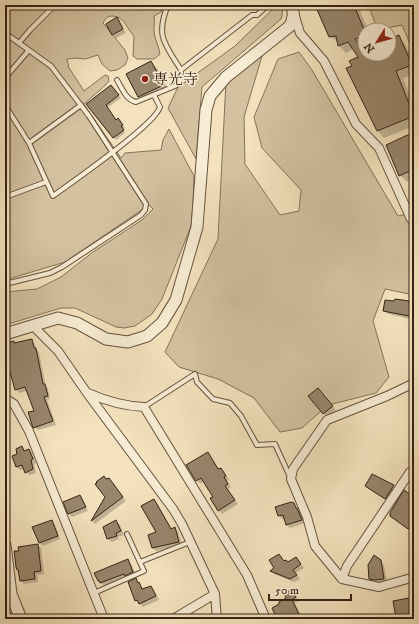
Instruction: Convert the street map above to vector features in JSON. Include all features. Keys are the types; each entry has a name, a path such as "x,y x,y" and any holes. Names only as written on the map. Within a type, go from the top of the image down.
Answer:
{"street":[{"path":"292,9 300,33 324,61 356,124 379,148 411,219 414,221"},
{"path":"5,334 58,318 77,323 106,339 128,342 147,336 162,323 176,300 197,227 206,110 210,96 226,78 290,26 293,19 292,9"},
{"path":"32,325 58,351 87,393 173,509 182,524 215,594 217,619"},
{"path":"414,383 387,396 327,420 293,469 291,479 307,517 315,546 342,580 379,587 411,578 414,580"},
{"path":"87,393 125,406 144,407 247,575 266,619"},
{"path":"5,398 14,404 29,431 104,619"},
{"path":"342,580 347,566 410,472 414,469"},
{"path":"5,545 8,594 21,619"},
{"path":"173,619 215,594"}],"lane":[{"path":"19,43 55,5"},
{"path":"117,80 128,98 136,102 175,86 180,82 181,70 166,45 161,30 163,17 168,5"},
{"path":"181,70 252,15 258,15 268,5"},
{"path":"5,33 52,66 81,105 146,204 145,210 141,216 62,267 50,273 5,284"},
{"path":"5,78 29,50"},
{"path":"5,105 29,143 52,196 113,152 155,116 160,107 154,95"},
{"path":"29,143 81,105"},
{"path":"5,198 46,182"},
{"path":"144,407 195,374 197,382 213,399 230,403 241,416 257,445 275,444 291,479"},
{"path":"93,593 144,571 127,534"},
{"path":"140,562 190,542"}],"shaded area":[{"path":"5,5 162,5 161,12 154,16 154,33 160,54 154,59 137,59 133,56 134,36 120,18 113,16 106,18 103,23 125,50 128,58 125,65 117,70 110,71 102,64 98,55 85,59 67,59 69,68 84,91 105,75 108,76 109,81 84,104 121,158 125,153 161,150 163,140 169,129 194,176 191,226 162,299 152,314 135,326 124,328 116,327 75,308 61,308 5,325 5,292 37,289 61,277 93,252 142,220 153,209 149,205 65,262 5,280"},
{"path":"277,5 280,5 282,10 281,19 202,87 196,159 168,108 178,87 235,46"},
{"path":"368,5 405,5 406,7 414,5 414,53 402,25 397,26 397,22 375,22"},
{"path":"299,52 312,70 398,216 414,212 414,295 385,289 373,321 389,377 376,393 328,405 302,428 280,432 254,398 218,379 179,367 165,352 218,239 226,81 262,56 244,117 245,164 280,215 299,211 301,190 262,148 254,117 278,59"}],"building":[{"path":"315,5 354,5 361,22 357,22 357,38 355,39 357,42 357,56 348,42 338,46 336,36 329,37"},
{"path":"117,17 123,29 112,35 106,24"},
{"path":"399,35 412,65 396,71 414,116 377,131 346,68 352,66 349,61 357,57 357,62 397,62 397,36"},
{"name":"専光寺","path":"151,61 164,85 138,97 126,74"},
{"path":"111,85 119,95 106,105 116,120 118,118 123,125 121,126 124,130 113,138 86,104"},
{"path":"414,132 414,169 399,176 386,145"},
{"path":"395,299 409,301 409,303 414,304 414,317 383,311 385,300 394,301"},
{"path":"32,339 34,348 36,348 43,384 45,384 48,396 44,397 53,421 33,428 28,412 34,411 25,387 15,390 10,372 5,371 5,343 14,341 14,343"},
{"path":"318,388 333,406 323,414 308,396"},
{"path":"22,446 24,451 29,449 33,459 31,460 33,469 25,473 22,465 16,467 12,456 17,454 16,449"},
{"path":"208,452 218,469 221,468 226,476 224,477 228,484 225,486 235,500 218,511 210,498 213,497 201,478 196,481 186,465"},
{"path":"372,474 394,485 385,499 365,486"},
{"path":"104,476 106,479 109,478 123,497 91,521 105,497 95,484"},
{"path":"404,490 414,497 414,512 412,516 414,519 408,529 390,516 390,513"},
{"path":"80,495 86,507 68,514 63,502"},
{"path":"154,499 171,529 175,527 179,542 152,548 148,535 156,532 141,506"},
{"path":"291,502 294,503 302,520 286,525 283,515 278,516 275,507"},
{"path":"52,520 58,536 39,543 32,527"},
{"path":"116,520 121,531 116,533 117,536 107,539 103,527"},
{"path":"38,544 41,571 34,572 35,579 20,581 14,551 19,551 18,547"},
{"path":"279,554 284,561 286,560 288,562 296,557 301,564 293,570 297,575 290,579 270,571 274,568 269,560"},
{"path":"374,555 381,560 384,579 369,579 368,565"},
{"path":"128,559 133,572 125,576 124,574 100,583 98,581 94,573"},
{"path":"136,578 142,589 151,586 156,596 139,604 137,600 135,601 128,582"},
{"path":"292,589 296,597 292,600 299,614 289,619 277,619 272,608 286,598 284,594"},
{"path":"414,597 414,614 396,618 393,601"}],"place":[{"name":"専光寺","path":"145,79"}]}
